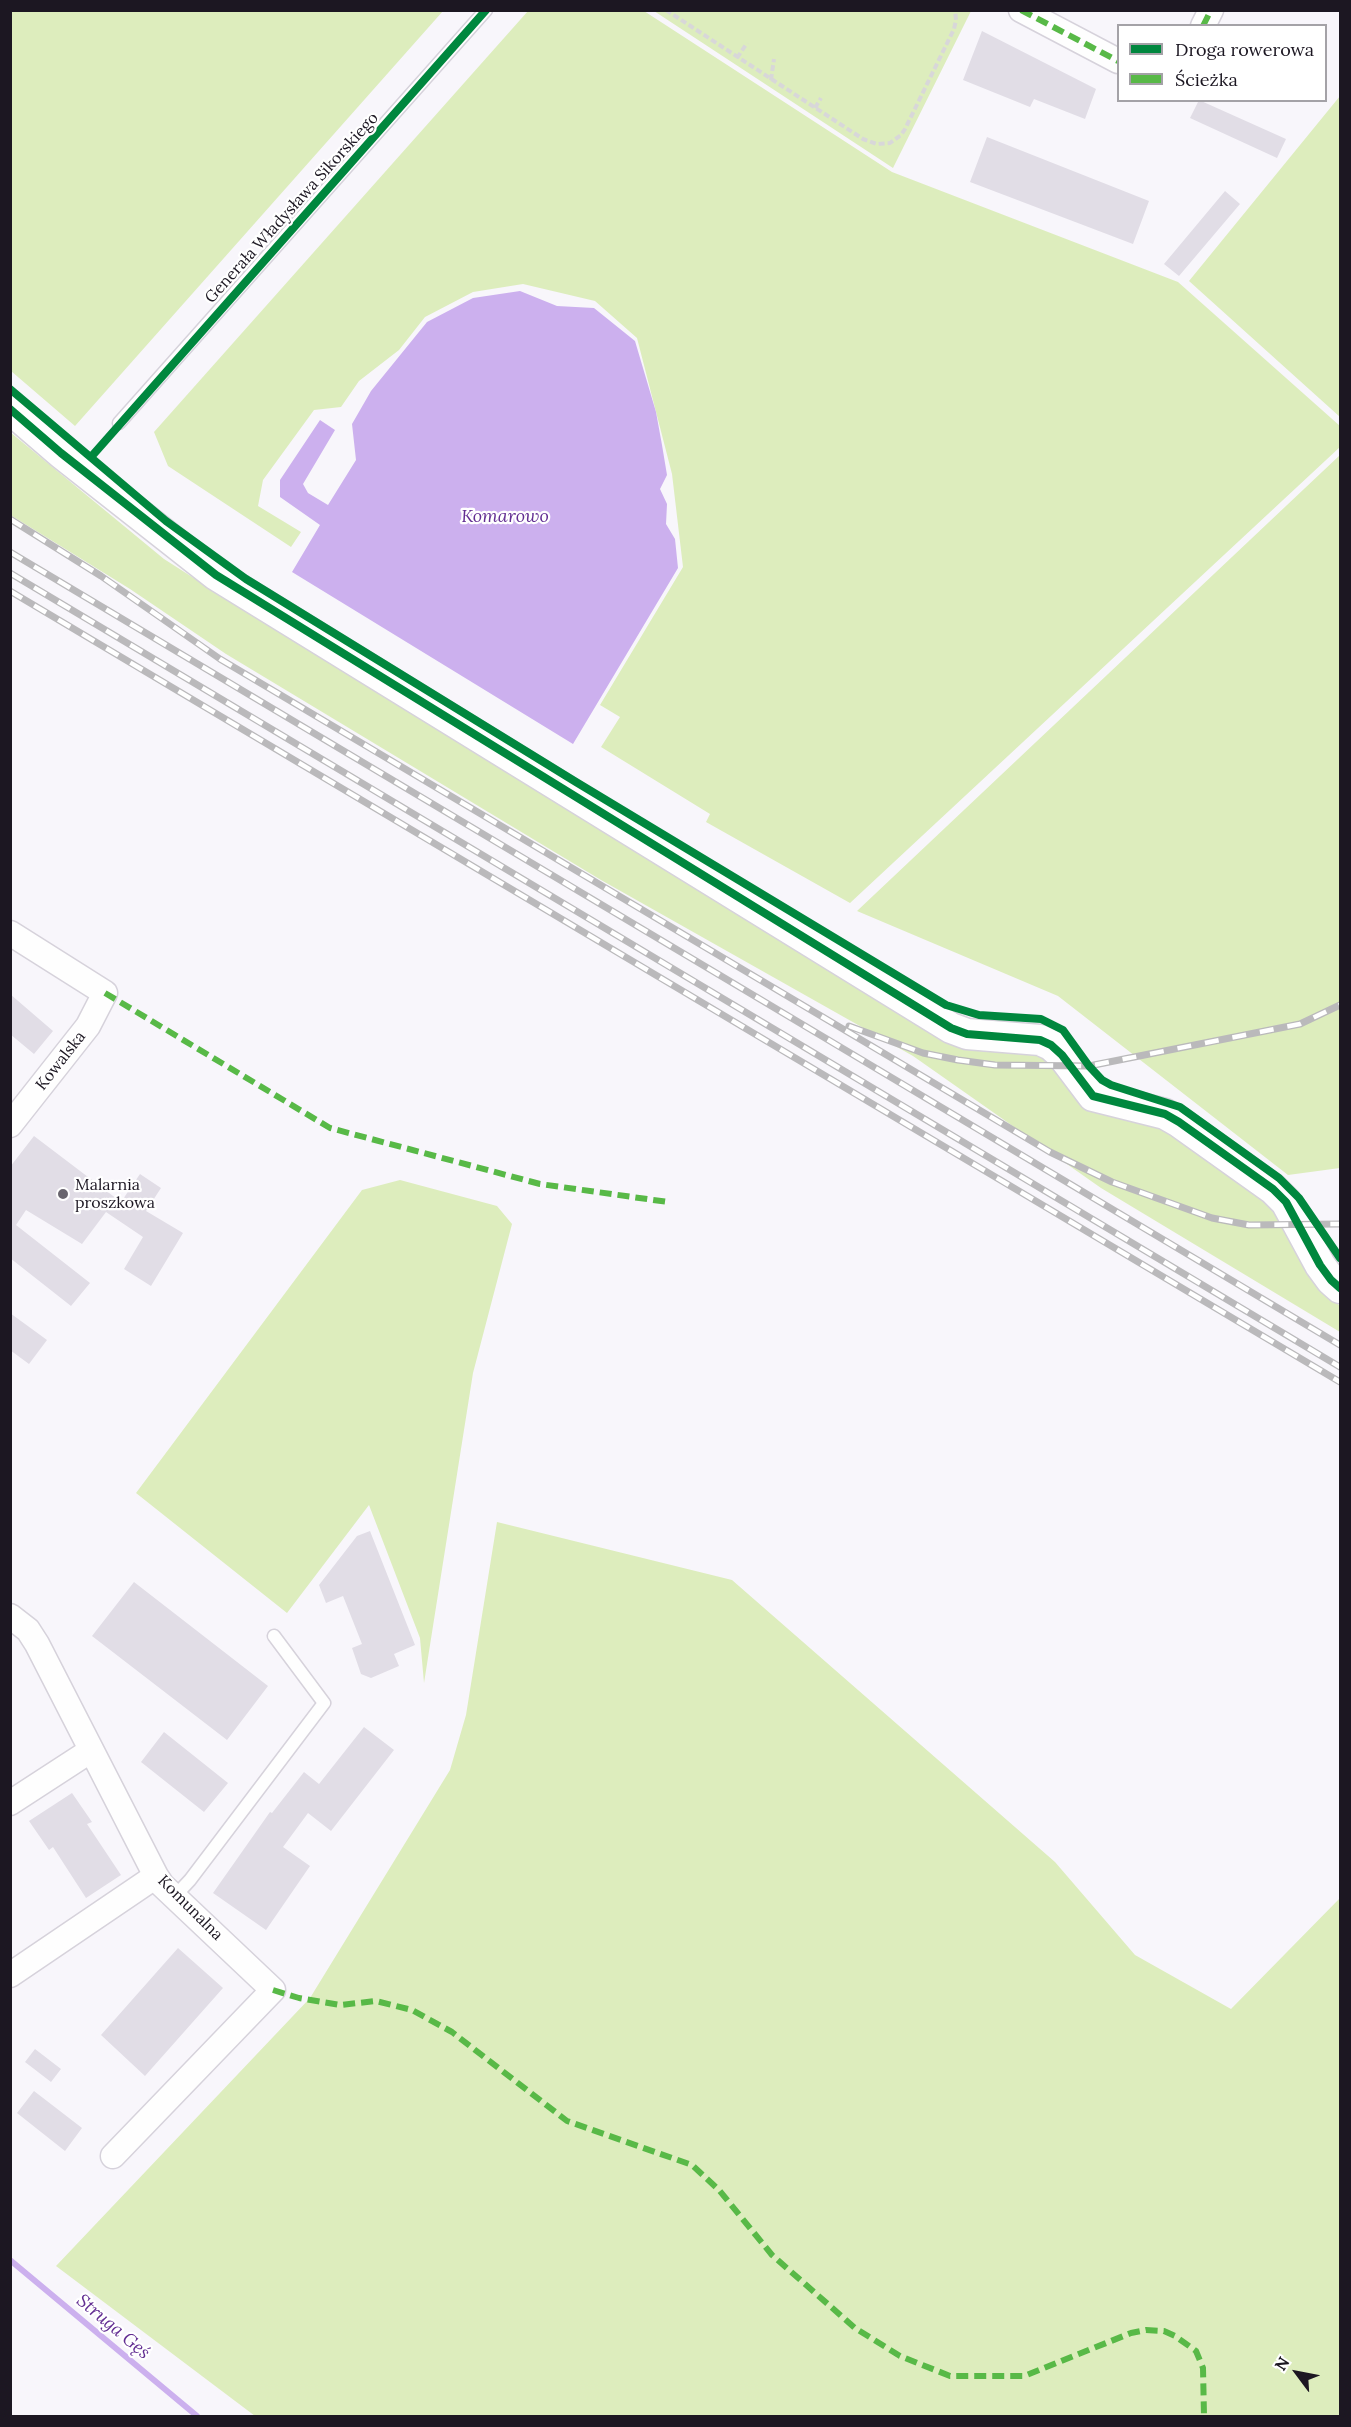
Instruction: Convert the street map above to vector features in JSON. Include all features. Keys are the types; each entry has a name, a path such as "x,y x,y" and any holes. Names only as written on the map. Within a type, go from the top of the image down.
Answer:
{"street":[{"path":"1021,10 1117,60"},
{"path":"1204,24 1211,10"},
{"path":"10,410 216,575 951,1028 967,1034 1040,1040 1051,1045 1062,1055 1093,1096 1165,1114 1179,1122 1273,1190 1286,1202 1320,1265 1331,1280 1341,1288"},
{"name":"Kowalska","path":"10,933 105,993 88,1026 10,1125"},
{"name":"Komunalna","path":"10,1616 28,1630 37,1644 156,1876 273,1990 113,2156"},
{"path":"10,1803 90,1751"},
{"path":"10,1975 156,1876"}],"lane":[{"name":"Generała Władysława Sikorskiego","path":"119,423 486,10"},
{"path":"175,1896 190,1880 324,1703 274,1636"}],"path":[{"path":"666,10 869,142 885,143 896,140 905,129 954,29 955,10"},
{"path":"737,58 747,43"},
{"path":"771,80 774,59"},
{"path":"816,108 821,98"}],"green space":[{"path":"10,11 443,11 75,426 11,371"},
{"path":"528,11 644,11 892,172 1178,282 1340,426 1340,447 850,903 706,822 710,814 601,747 620,717 600,705 683,567 672,474 637,338 595,301 523,284 473,292 425,317 399,350 359,381 341,407 314,410 263,480 258,506 301,532 291,547 168,466 154,432"},
{"path":"654,11 971,11 893,168"},
{"path":"1340,96 1340,417 1189,281"},
{"path":"10,432 164,559 247,612 956,1042 1035,1050 1052,1060 1070,1091 1082,1105 1094,1112 1159,1125 1271,1201 1317,1285 1340,1306 1340,1332 1101,1188 913,1056 601,880 226,654 130,589 12,516"},
{"path":"1340,455 1340,1168 1288,1175 1058,996 857,911"},
{"path":"400,1180 497,1206 512,1224 473,1373 424,1683 420,1638 369,1505 287,1613 136,1493 362,1190"},
{"path":"497,1522 732,1580 1055,1862 1135,1955 1231,2009 1340,1898 1340,2416 255,2416 56,2266 310,1998 450,1770 466,1715"}],"water":[{"name":"Komarowo","path":"520,291 557,306 594,308 635,341 656,412 667,475 660,489 667,504 666,524 675,539 678,568 573,744 292,572 320,525 280,497 280,480 320,420 335,430 303,484 308,493 328,505 356,460 352,424 371,391 427,322 473,298"}],"building":[{"path":"982,31 1096,89 1085,119 1034,99 1030,107 963,80"},
{"path":"1198,102 1203,102 1286,139 1277,158 1190,118"},
{"path":"987,137 1149,201 1133,244 970,182"},
{"path":"1225,191 1240,204 1179,276 1164,264"},
{"path":"10,994 53,1031 34,1054 10,1034"},
{"path":"34,1136 121,1202 140,1174 161,1188 146,1211 183,1233 151,1286 124,1269 143,1237 106,1212 82,1244 26,1210 16,1225 90,1283 71,1306 10,1258 10,1167"},
{"path":"10,1313 47,1340 29,1364 10,1350"},
{"path":"370,1531 415,1645 394,1654 399,1666 371,1678 361,1674 352,1648 362,1644 343,1596 326,1603 319,1585 357,1536"},
{"path":"134,1582 268,1686 227,1740 92,1636"},
{"path":"364,1727 394,1750 331,1831 308,1813 283,1847 310,1866 266,1930 213,1893 270,1812 272,1813 304,1772 319,1784"},
{"path":"164,1732 228,1783 204,1812 141,1762"},
{"path":"72,1793 92,1822 87,1824 121,1875 86,1898 53,1847 49,1850 29,1821"},
{"path":"178,1948 223,1988 145,2076 101,2035"},
{"path":"35,2049 61,2069 51,2082 25,2062"},
{"path":"34,2091 82,2128 65,2151 17,2113"}],"waterway":[{"name":"Struga Gęś","path":"10,2260 197,2416"}],"railway":[{"path":"10,519 101,576 220,659 1050,1152 1112,1182 1212,1218 1249,1225 1340,1224"},
{"path":"10,552 1340,1345"},
{"path":"10,573 1340,1367"},
{"path":"10,591 1340,1382"},
{"path":"849,1026 923,1053 958,1060 995,1065 1089,1066 1300,1024 1340,1005"}],"marked path":[{"path":"1021,10 1117,60"},
{"path":"1204,24 1211,10"},
{"path":"105,993 330,1128 540,1184 668,1202"},
{"path":"273,1990 299,1998 340,2005 376,2001 412,2010 452,2032 567,2121 692,2165 719,2190 772,2255 855,2328 900,2356 950,2376 1024,2376 1131,2333 1146,2330 1164,2331 1196,2351 1203,2368 1204,2416"}],"cycle path":[{"path":"91,457 486,10"},
{"path":"10,389 166,521 246,579 576,782 946,1005 979,1015 1041,1019 1063,1030 1102,1080 1180,1107 1279,1178 1299,1198 1340,1258"},
{"path":"10,409 61,453 216,575 951,1028 967,1034 1040,1040 1051,1045 1062,1055 1093,1096 1165,1114 1179,1122 1273,1189 1286,1202 1320,1265 1340,1288"}],"place":[{"name":"Malarnia proszkowa","path":"63,1194"}]}
